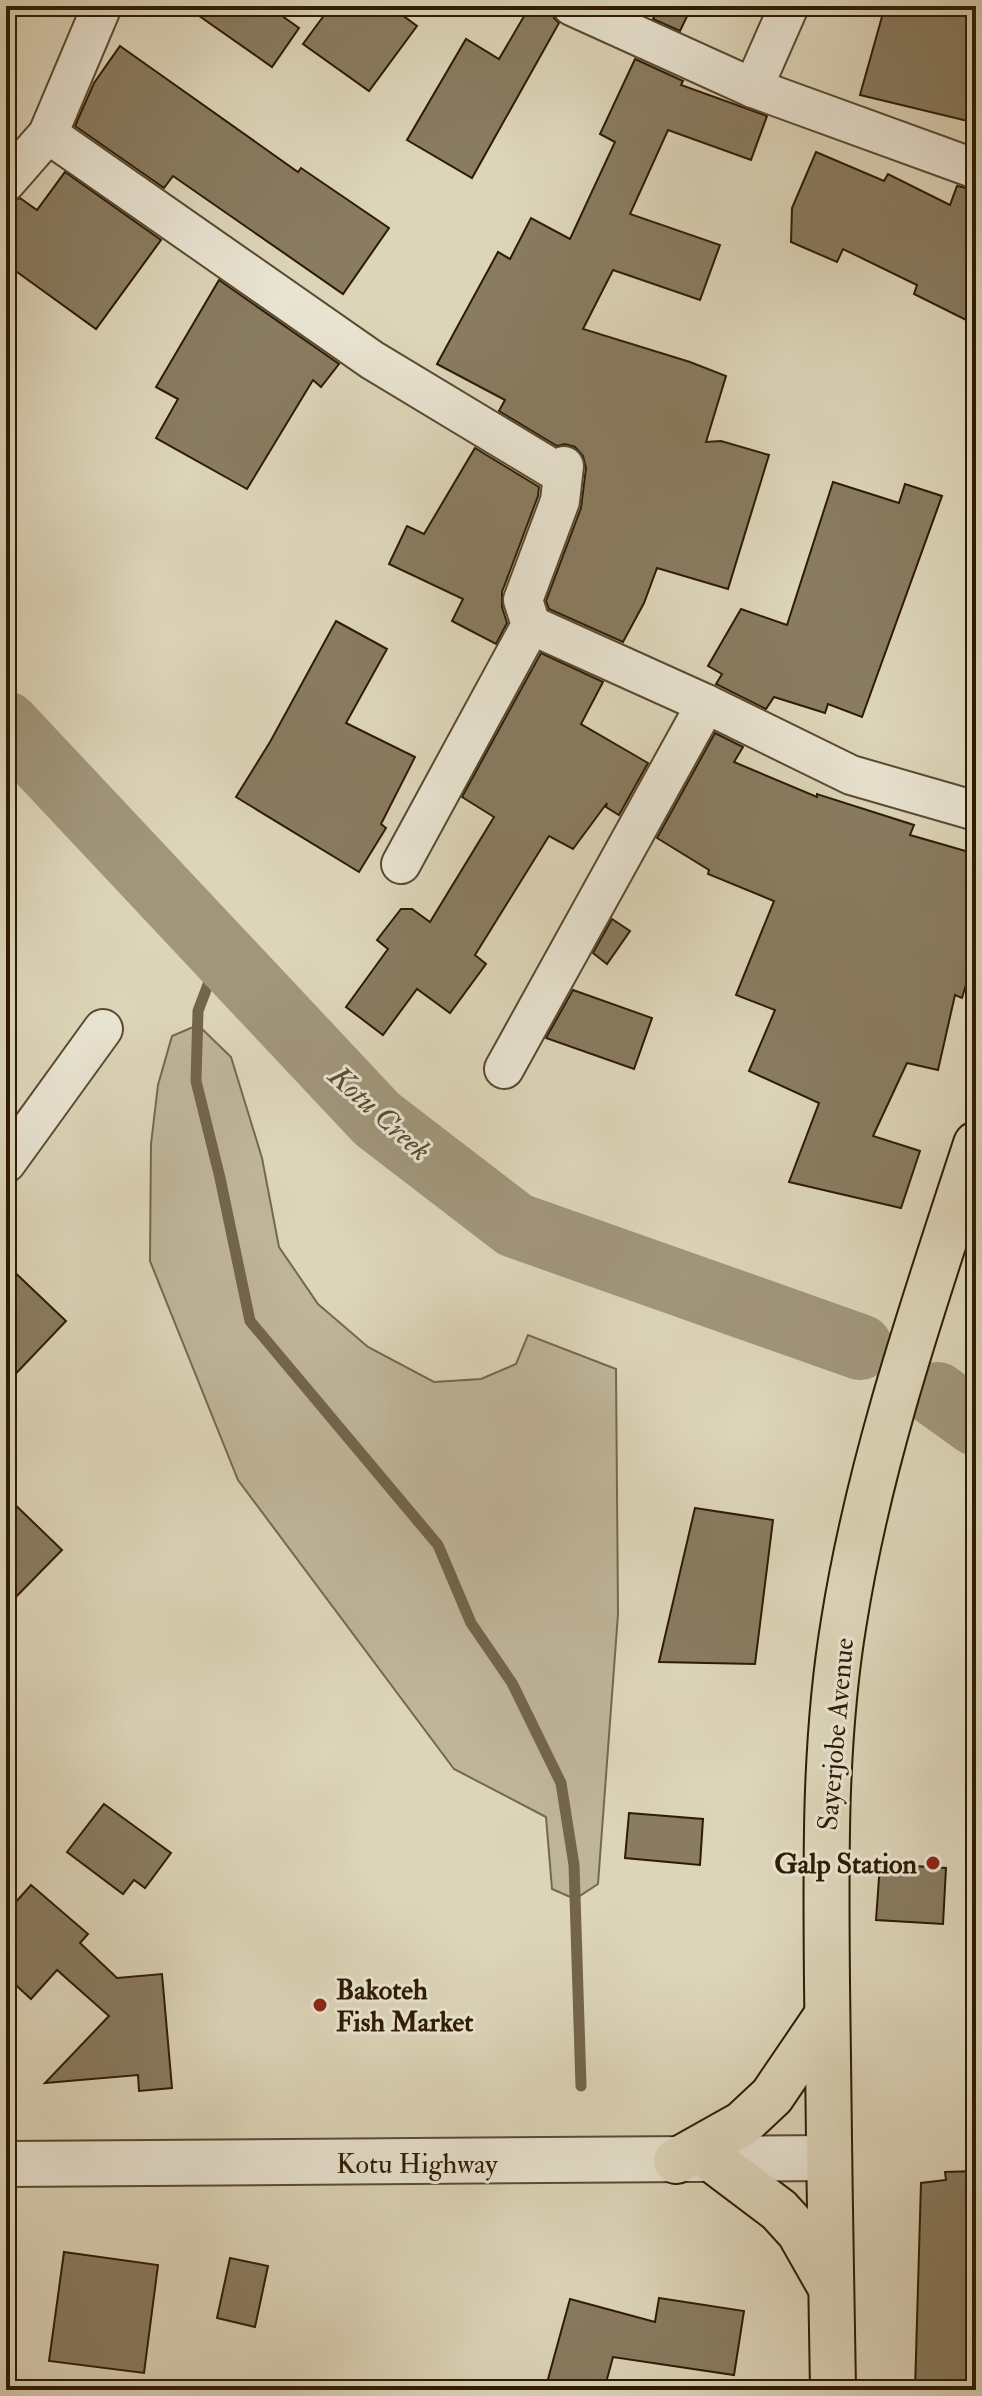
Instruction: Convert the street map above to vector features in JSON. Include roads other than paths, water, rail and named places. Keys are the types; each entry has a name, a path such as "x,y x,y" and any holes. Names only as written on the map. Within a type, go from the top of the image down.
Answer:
{"main road":[{"name":"Sayerjobe Avenue","path":"833,2390 825,1905 829,1753 844,1621 870,1498 906,1360 976,1144"},
{"path":"827,2015 772,2096 695,2161 779,2210 799,2232 830,2287"}],"street":[{"path":"6,182 48,134 102,6"},
{"path":"572,6 753,88 976,169"},
{"path":"753,88 789,6"},
{"path":"48,134 372,360 556,471 564,466 560,501 523,600 531,625 401,864"},
{"path":"531,625 706,704 851,775 976,811"},
{"path":"504,1069 706,704"},
{"path":"6,1163 103,1029"},
{"name":"Kotu Highway","path":"6,2164 828,2158"}],"waterway":[{"name":"Kotu Creek","path":"6,724 377,1119 515,1225 860,1347"},
{"path":"220,953 198,1011 196,1081 250,1321 438,1545 471,1623 512,1683 561,1783 574,1865 581,2086"},
{"name":"Kotu Creek","path":"937,1395 976,1423"}],"place":[{"name":"Galp Station","path":"933,1863"},
{"name":"Bakoteh Fish Market","path":"320,2005"}]}
